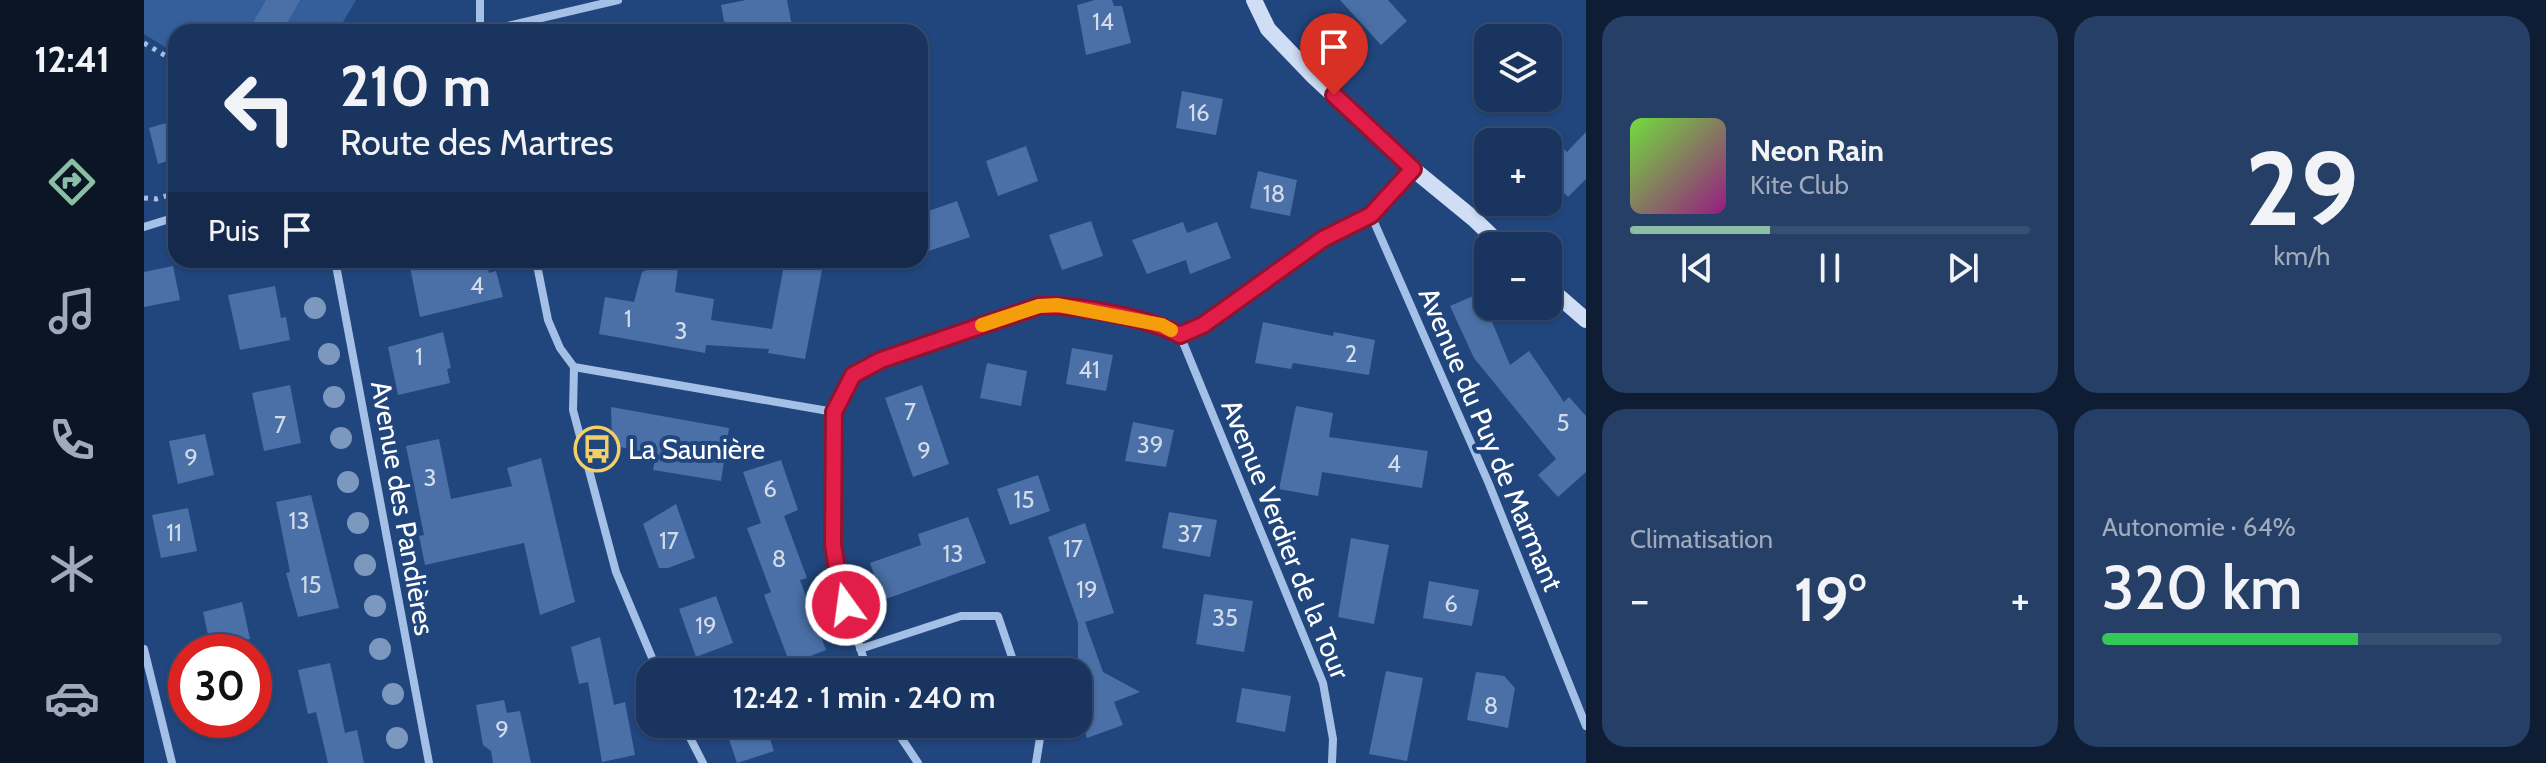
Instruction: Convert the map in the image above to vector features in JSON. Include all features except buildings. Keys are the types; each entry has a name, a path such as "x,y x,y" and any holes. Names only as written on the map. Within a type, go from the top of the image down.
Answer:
{"main road":[{"path":"1254,0 1268,29 1314,77 1413,169 1487,232"},
{"path":"1562,299 1586,320"}],"street":[{"path":"480,0 481,24"},
{"path":"515,24 618,0"},
{"path":"863,658 839,583 833,544 834,412 853,375 881,360 1039,306 1058,305 1162,325 1180,335 1203,325 1323,239 1371,215 1413,169"},
{"name":"Avenue du Puy de Marmant","path":"1371,215 1489,484 1586,726"},
{"path":"144,227 168,220"},
{"name":"Avenue des Pandières","path":"336,268 429,763"},
{"path":"538,268 548,320 560,348 574,367 573,410 616,572 652,658"},
{"name":"Avenue Verdier de la Tour","path":"1180,335 1323,683 1333,739 1332,763"},
{"path":"574,367 834,412"},
{"path":"860,649 961,616 998,616 1012,658"},
{"path":"144,649 172,763"},
{"path":"690,738 703,763"},
{"path":"901,738 918,763"},
{"path":"1036,763 1040,738"}],"path":[{"path":"144,43 168,57"},
{"path":"144,198 168,195"}],"shaded area":[{"path":"144,0 356,0 342,24 168,24 168,49 144,34"}],"slow traffic":[{"path":"982,325 1039,306 1058,305 1162,325 1171,330"}],"place":[{"name":"La Saunière","path":"597,449"}],"route":[{"path":"846,605 833,544 831,500 834,412 853,375 881,360 1039,306 1058,305 1162,325 1180,335 1203,325 1323,239 1371,215 1413,169 1334,95"}]}
